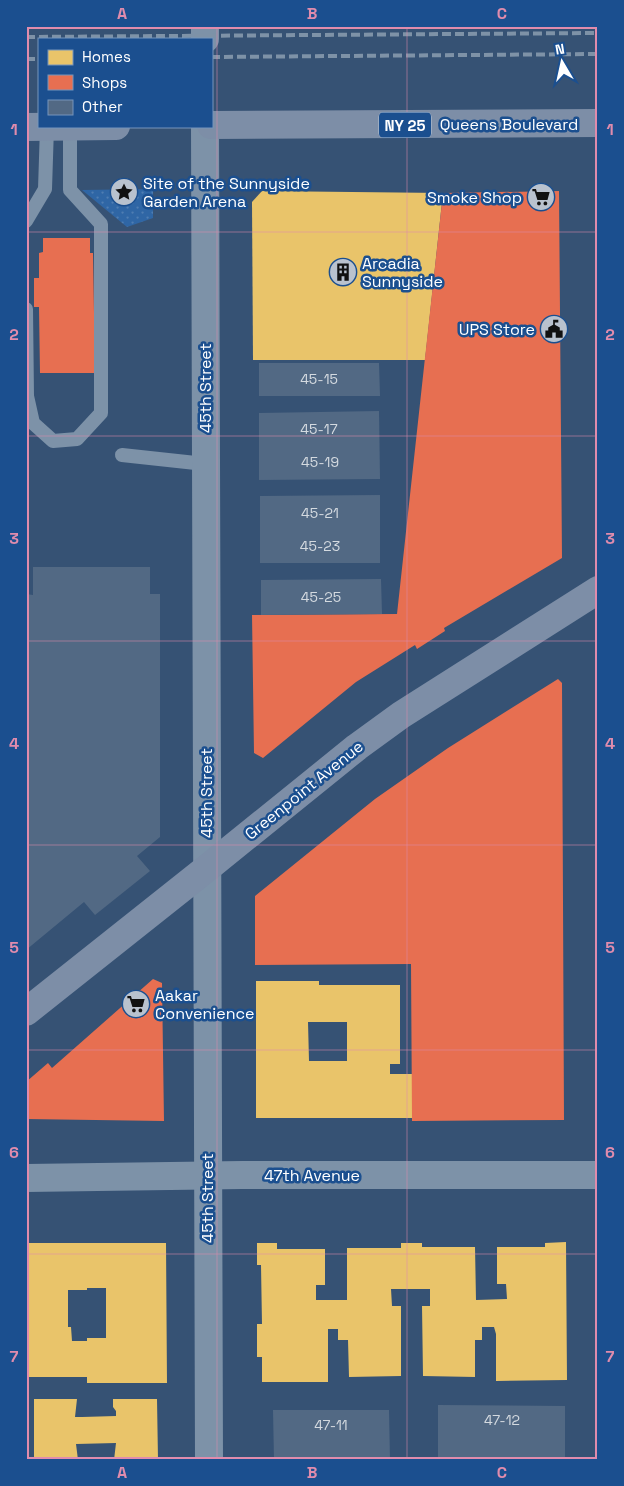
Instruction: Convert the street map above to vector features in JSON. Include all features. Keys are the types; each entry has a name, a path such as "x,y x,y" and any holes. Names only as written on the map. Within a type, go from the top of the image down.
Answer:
{"main road":[{"name":"Queens Boulevard","path":"212,126 598,123"},
{"name":"Greenpoint Avenue","path":"26,1012 357,747 402,715 598,590"}],"street":[{"name":"45th Street","path":"205,128 209,1460"},
{"name":"47th Avenue","path":"26,1178 207,1177 242,1175 598,1175"}],"lane":[{"path":"26,221 45,190 48,128"},
{"path":"26,309 27,396 33,423 53,441 77,439 101,413 102,224 70,190 48,128"},
{"path":"122,455 205,464"}],"shaded area":[{"path":"153,189 153,218 127,227 82,190"}],"building: Homes":[{"name":"Arcadia Sunnyside","path":"262,191 443,193 425,360 253,360 252,202"},
{"path":"256,981 319,981 319,985 400,985 400,1064 390,1064 390,1074 412,1074 412,1118 256,1118","holes":["308,1022 347,1022 347,1061 309,1061"]},
{"path":"566,1242 567,1380 496,1381 496,1334 494,1327 482,1327 482,1340 475,1340 475,1377 423,1376 422,1306 430,1306 430,1289 391,1289 392,1306 401,1306 401,1376 349,1377 348,1340 338,1340 338,1329 328,1329 328,1382 262,1382 262,1357 257,1357 257,1324 262,1324 261,1265 257,1265 257,1243 277,1243 277,1249 325,1249 325,1285 316,1285 316,1300 347,1300 347,1248 401,1248 401,1243 422,1243 422,1247 475,1247 476,1300 507,1299 506,1284 497,1284 497,1247 545,1247 545,1243"},
{"path":"26,1243 166,1243 167,1383 87,1383 87,1377 26,1377","holes":["106,1288 106,1338 87,1338 87,1341 72,1341 71,1327 68,1327 68,1290"]},
{"path":"34,1399 77,1399 75,1417 82,1417 116,1416 113,1399 157,1399 158,1460 114,1460 116,1443 76,1444 78,1460 34,1460"}],"building: Shops":[{"path":"559,191 562,558 444,628 445,631 417,649 415,645 356,682 263,758 254,753 252,615 397,614 443,193"},
{"path":"43,238 90,238 90,253 93,253 95,373 40,373 39,307 34,307 34,278 39,278 39,253 43,252"},
{"path":"558,679 562,683 564,1120 412,1121 411,964 255,965 255,896 375,799 448,748"},
{"path":"153,979 162,983 164,1121 26,1119 26,1082 48,1063 52,1068"}],"building: Other":[{"path":"259,363 379,363 380,396 259,396"},
{"path":"379,411 380,479 259,480 259,413"},
{"path":"380,495 380,563 260,563 260,496"},
{"path":"33,567 150,567 150,594 160,594 160,837 137,856 150,871 95,915 84,902 26,950 26,594 33,595"},
{"path":"381,579 382,614 261,615 261,580"},
{"path":"438,1405 565,1406 565,1460 438,1460"},
{"path":"273,1410 389,1410 390,1460 274,1460"}],"railway":[{"path":"26,37 598,33"},
{"path":"212,57 598,54"},
{"path":"26,59 38,59"}],"place":[{"name":"Site of the Sunnyside Garden Arena","path":"124,192"},
{"name":"Smoke Shop","path":"541,197"},
{"name":"Arcadia Sunnyside","path":"343,272"},
{"name":"UPS Store","path":"554,329"},
{"name":"Aakar Convenience","path":"136,1004"}]}
